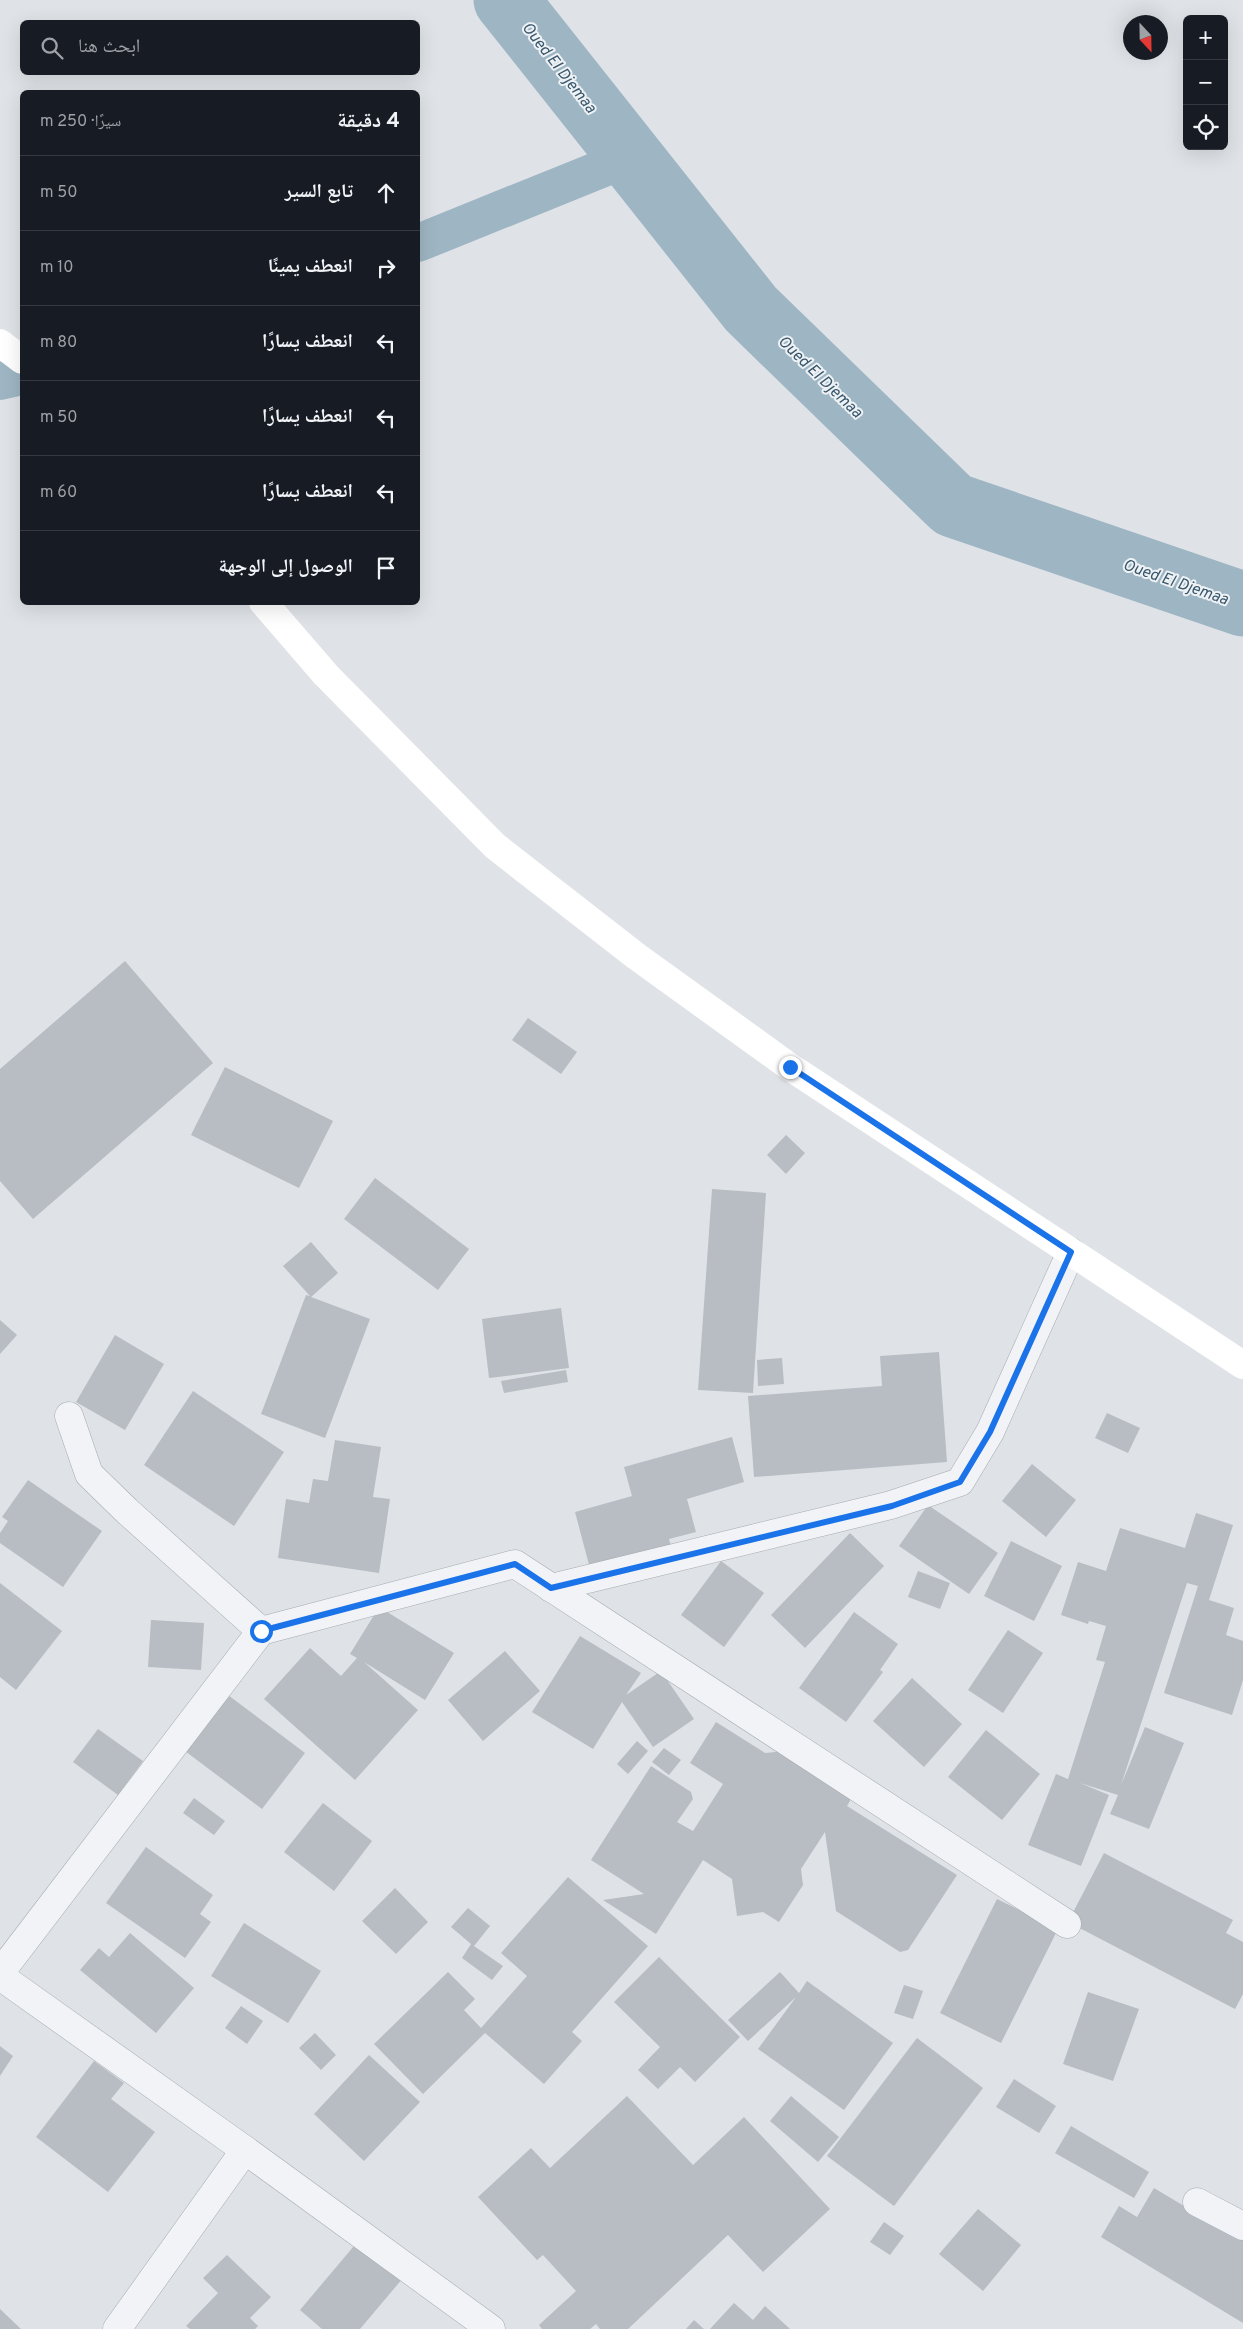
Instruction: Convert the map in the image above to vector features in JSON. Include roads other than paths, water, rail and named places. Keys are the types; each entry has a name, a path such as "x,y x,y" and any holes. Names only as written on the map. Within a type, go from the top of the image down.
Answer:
{"main road":[{"path":"266,605 326,675 495,846 636,956 790,1067 1243,1365"}],"street":[{"path":"551,1588 892,1506 960,1482 990,1432 1071,1252"},
{"path":"69,1416 89,1474 127,1512 261,1631"},
{"path":"491,2329 0,1975 261,1631 515,1564 1068,1924"},
{"path":"117,2329 245,2150"},
{"path":"1197,2202 1243,2226"}],"waterway":[{"name":"Oued El Djemaa","path":"506,0 751,309 953,505 1243,604"},
{"path":"420,242 631,157"},
{"path":"0,381 20,376"}]}
